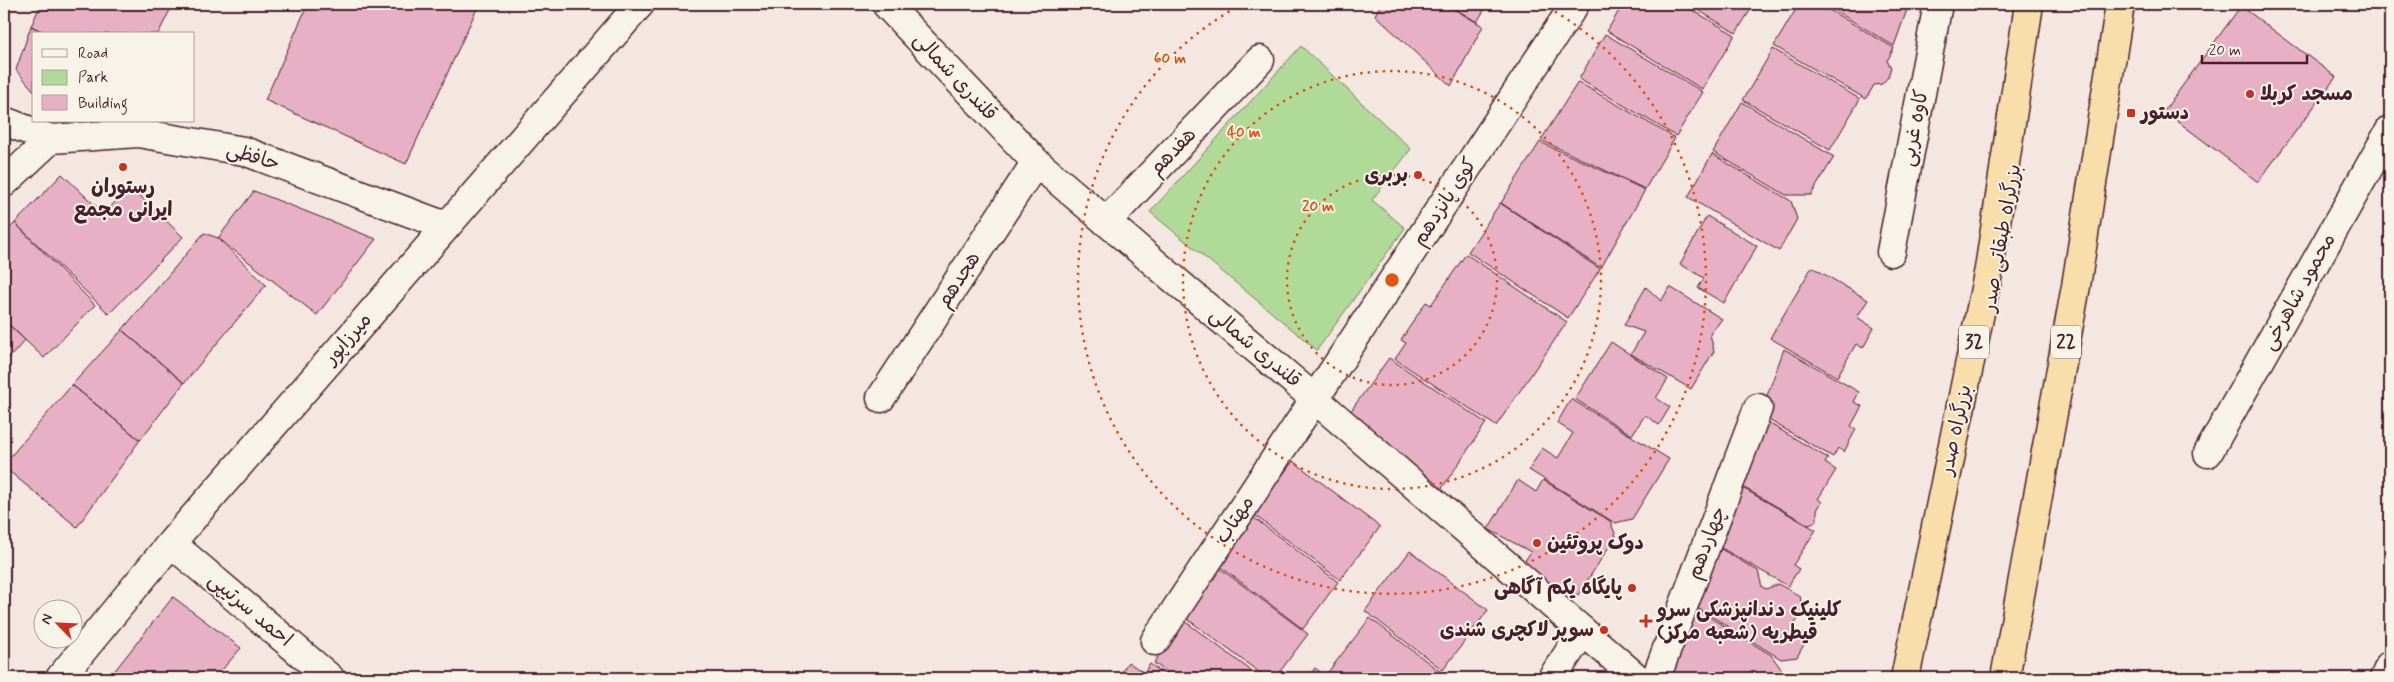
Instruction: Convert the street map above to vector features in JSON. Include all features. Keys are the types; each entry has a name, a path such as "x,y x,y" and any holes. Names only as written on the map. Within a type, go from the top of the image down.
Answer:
{"highway":[{"name":"بزرگراه صدر","path":"1905,678 1989,269 2029,4"},
{"name":"بزرگراه طبقاتی صدر","path":"1920,678 1997,271 2040,4"},
{"name":"22","path":"2005,678 2076,286 2120,4"},
{"path":"2013,678 2082,287 2128,4"}],"street":[{"name":"میرزاپور","path":"60,678 171,543 640,4"},
{"name":"قلندری شمالی","path":"886,4 1036,162 1315,399 1637,678"},
{"name":"کوی پانزدهم","path":"1315,399 1575,4"},
{"name":"کاوه غربی","path":"1891,252 1938,4"},
{"name":"هفدهم","path":"1106,222 1260,60"},
{"path":"4,121 51,139 4,184"},
{"name":"محمود شاهرخی","path":"2208,453 2390,130"},
{"name":"حافظی","path":"51,139 138,133 244,150 446,226"},
{"name":"هجدهم","path":"881,398 1036,162"},
{"name":"مهتاب","path":"1155,641 1315,399"},
{"name":"چهاردهم","path":"1656,678 1758,408"},
{"name":"احمد سرتیپی","path":"171,543 330,678"},
{"path":"1552,678 1583,631"},
{"path":"2384,678 2390,665"}],"green space":[{"path":"1301,46 1411,149 1372,200 1405,228 1317,350 1150,212"}],"building":[{"path":"41,4 166,4 172,6 159,32 44,32 31,26"},
{"path":"308,4 479,4 406,164 265,100"},
{"path":"1381,4 1445,4 1483,26 1451,86 1375,15"},
{"path":"1447,4 1488,4 1477,22"},
{"path":"1623,4 1682,4 1735,35 1702,89 1607,31"},
{"path":"1688,4 1754,4 1736,33"},
{"path":"1799,4 1819,4 1894,48 1887,61 1891,67 1888,77 1882,84 1874,85 1866,99 1774,46"},
{"path":"1824,4 1909,4 1894,46"},
{"name":"مسجد کربلا","path":"2241,6 2336,77 2258,182 2164,111"},
{"path":"31,26 44,32 32,32 32,89 16,70"},
{"path":"1605,34 1703,92 1676,136 1579,79"},
{"path":"1773,49 1860,99 1830,150 1743,100"},
{"path":"1578,82 1675,138 1645,189 1541,140"},
{"path":"1742,102 1834,157 1811,195 1786,195 1713,152"},
{"path":"1540,142 1645,190 1601,268 1501,203"},
{"path":"1712,154 1791,201 1797,219 1779,251 1688,197"},
{"path":"62,174 104,214 130,186 183,237 109,314 15,223"},
{"path":"254,191 376,239 317,315 218,238"},
{"path":"1500,203 1600,269 1568,318 1468,252"},
{"path":"1707,216 1757,246 1724,303 1698,288 1704,278 1680,264"},
{"path":"15,223 95,305 44,358 4,320 4,234"},
{"path":"204,233 218,238 266,285 184,383 122,330"},
{"path":"1466,254 1567,322 1496,426 1395,359 1406,343 1401,340 1426,302 1431,305"},
{"path":"1812,267 1868,300 1857,317 1874,328 1863,348 1856,344 1837,377 1770,338"},
{"path":"1646,287 1661,301 1670,287 1722,319 1710,334 1714,351 1691,389 1631,354 1644,332 1624,325"},
{"path":"4,320 25,340 4,364"},
{"path":"122,330 184,383 140,440 72,385"},
{"path":"1611,342 1668,379 1656,398 1670,407 1659,425 1645,415 1632,435 1575,399"},
{"path":"1784,349 1859,392 1854,402 1862,406 1851,426 1856,429 1844,452 1838,448 1833,457 1760,415"},
{"path":"1389,358 1486,423 1436,497 1345,419"},
{"path":"72,385 140,440 77,527 4,467 4,464"},
{"path":"1571,399 1669,459 1632,519 1615,523 1529,470 1542,448 1558,458 1573,433 1557,423"},
{"path":"1760,418 1828,458 1825,463 1836,470 1818,499 1822,502 1817,510 1817,519 1814,523 1809,525 1741,486"},
{"path":"1293,461 1380,527 1340,580 1253,514"},
{"path":"1518,480 1536,492 1543,480 1610,521 1616,536 1578,595 1547,584 1521,566 1531,552 1488,529"},
{"path":"1739,486 1816,530 1793,565 1799,569 1788,586 1716,545"},
{"path":"1253,517 1338,582 1303,629 1217,564"},
{"path":"1716,546 1758,571 1762,587 1766,589 1778,584 1800,596 1803,611 1792,628 1808,637 1797,657 1781,659 1693,605"},
{"path":"1410,551 1488,610 1443,670 1365,611"},
{"path":"1218,567 1308,634 1275,678 1267,678 1182,615"},
{"path":"173,597 241,648 215,678 109,678"},
{"path":"1693,607 1771,655 1784,673 1782,678 1667,678"},
{"path":"1370,618 1446,676 1444,678 1308,678 1315,668 1325,676"},
{"path":"1182,619 1261,678 1175,678 1154,663"},
{"path":"1128,662 1144,673 1150,664 1170,678 1118,678"}],"place":[{"name":"مسجد کربلا","path":"2250,94"},
{"name":"دستور","path":"2131,113"},
{"name":"رستوران ایرانی مجمع","path":"123,167"},
{"name":"بربری","path":"1418,175"},
{"name":"دوک پروتئین","path":"1537,543"},
{"name":"پایگاه یکم آگاهی","path":"1632,588"},
{"name":"کلینیک دندانپزشکی سرو قیطریه (شعبه مرکز)","path":"1646,621"},
{"name":"سوپر لاکچری شندی","path":"1604,630"}]}
